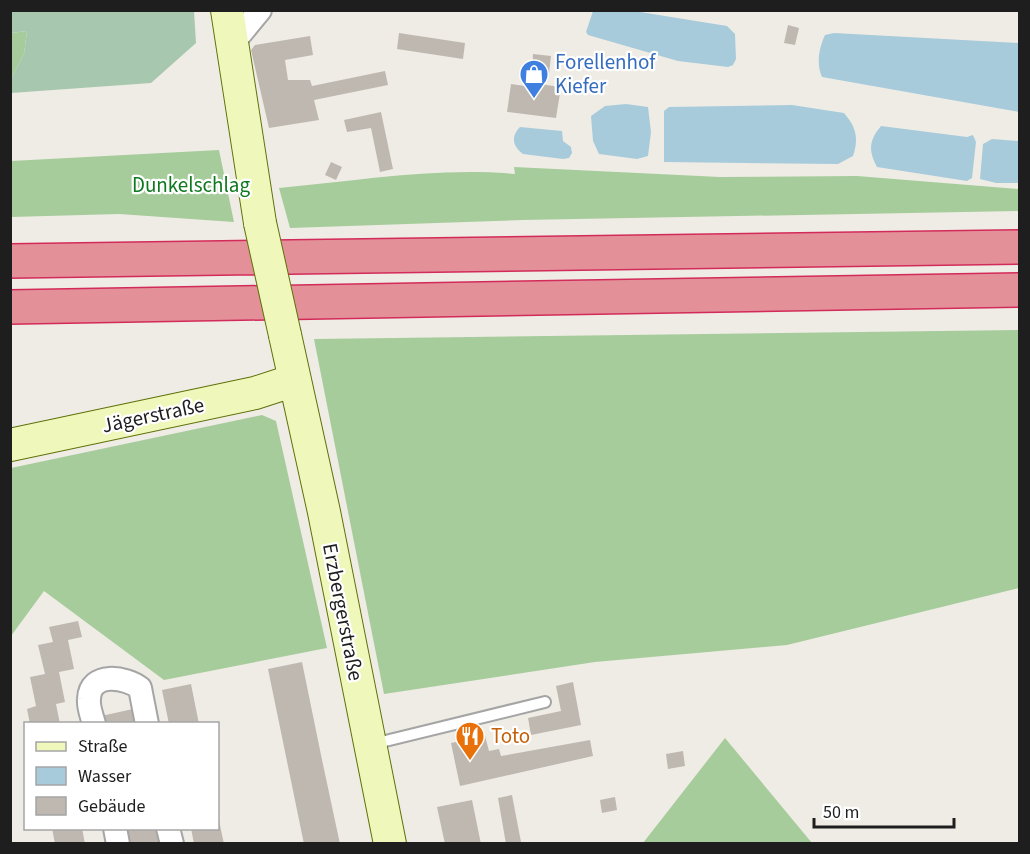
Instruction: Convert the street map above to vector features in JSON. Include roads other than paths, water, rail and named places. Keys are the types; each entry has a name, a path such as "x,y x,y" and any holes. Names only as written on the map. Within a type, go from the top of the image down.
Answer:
{"highway":[{"path":"10,261 1020,247"},
{"path":"10,307 1020,290"}],"street":[{"name":"Erzbergerstraße","path":"227,10 260,224 324,512 390,843"},
{"path":"232,44 260,10"},
{"name":"Jägerstraße","path":"10,445 255,393 295,380"},
{"path":"94,722 88,698 92,690 104,681 119,677 140,688 147,722"}],"lane":[{"path":"370,745 545,702"}],"water":[{"path":"593,11 634,11 727,26 735,34 736,59 733,65 728,67 678,61 588,35 586,32"},
{"path":"834,33 1019,43 1019,112 822,77 819,61 821,45 825,35"},
{"path":"626,104 648,107 651,132 648,156 637,159 599,154 593,141 591,116 605,106"},
{"name":"Forellenhof Kiefer","path":"792,105 844,113 855,133 856,144 853,156 838,164 664,162 664,111 669,107"},
{"path":"881,126 967,137 973,135 976,142 972,178 967,181 877,167 871,146"},
{"path":"520,127 562,131 563,141 571,147 572,153 569,158 563,159 523,154 514,141 515,134"},
{"path":"992,139 1019,141 1019,183 996,183 980,179 983,144"}],"place":[{"name":"Forellenhof Kiefer","path":"534,100"},
{"name":"Toto","path":"470,762"}],"park label":[{"name":"Dunkelschlag","path":"191,185"}]}
